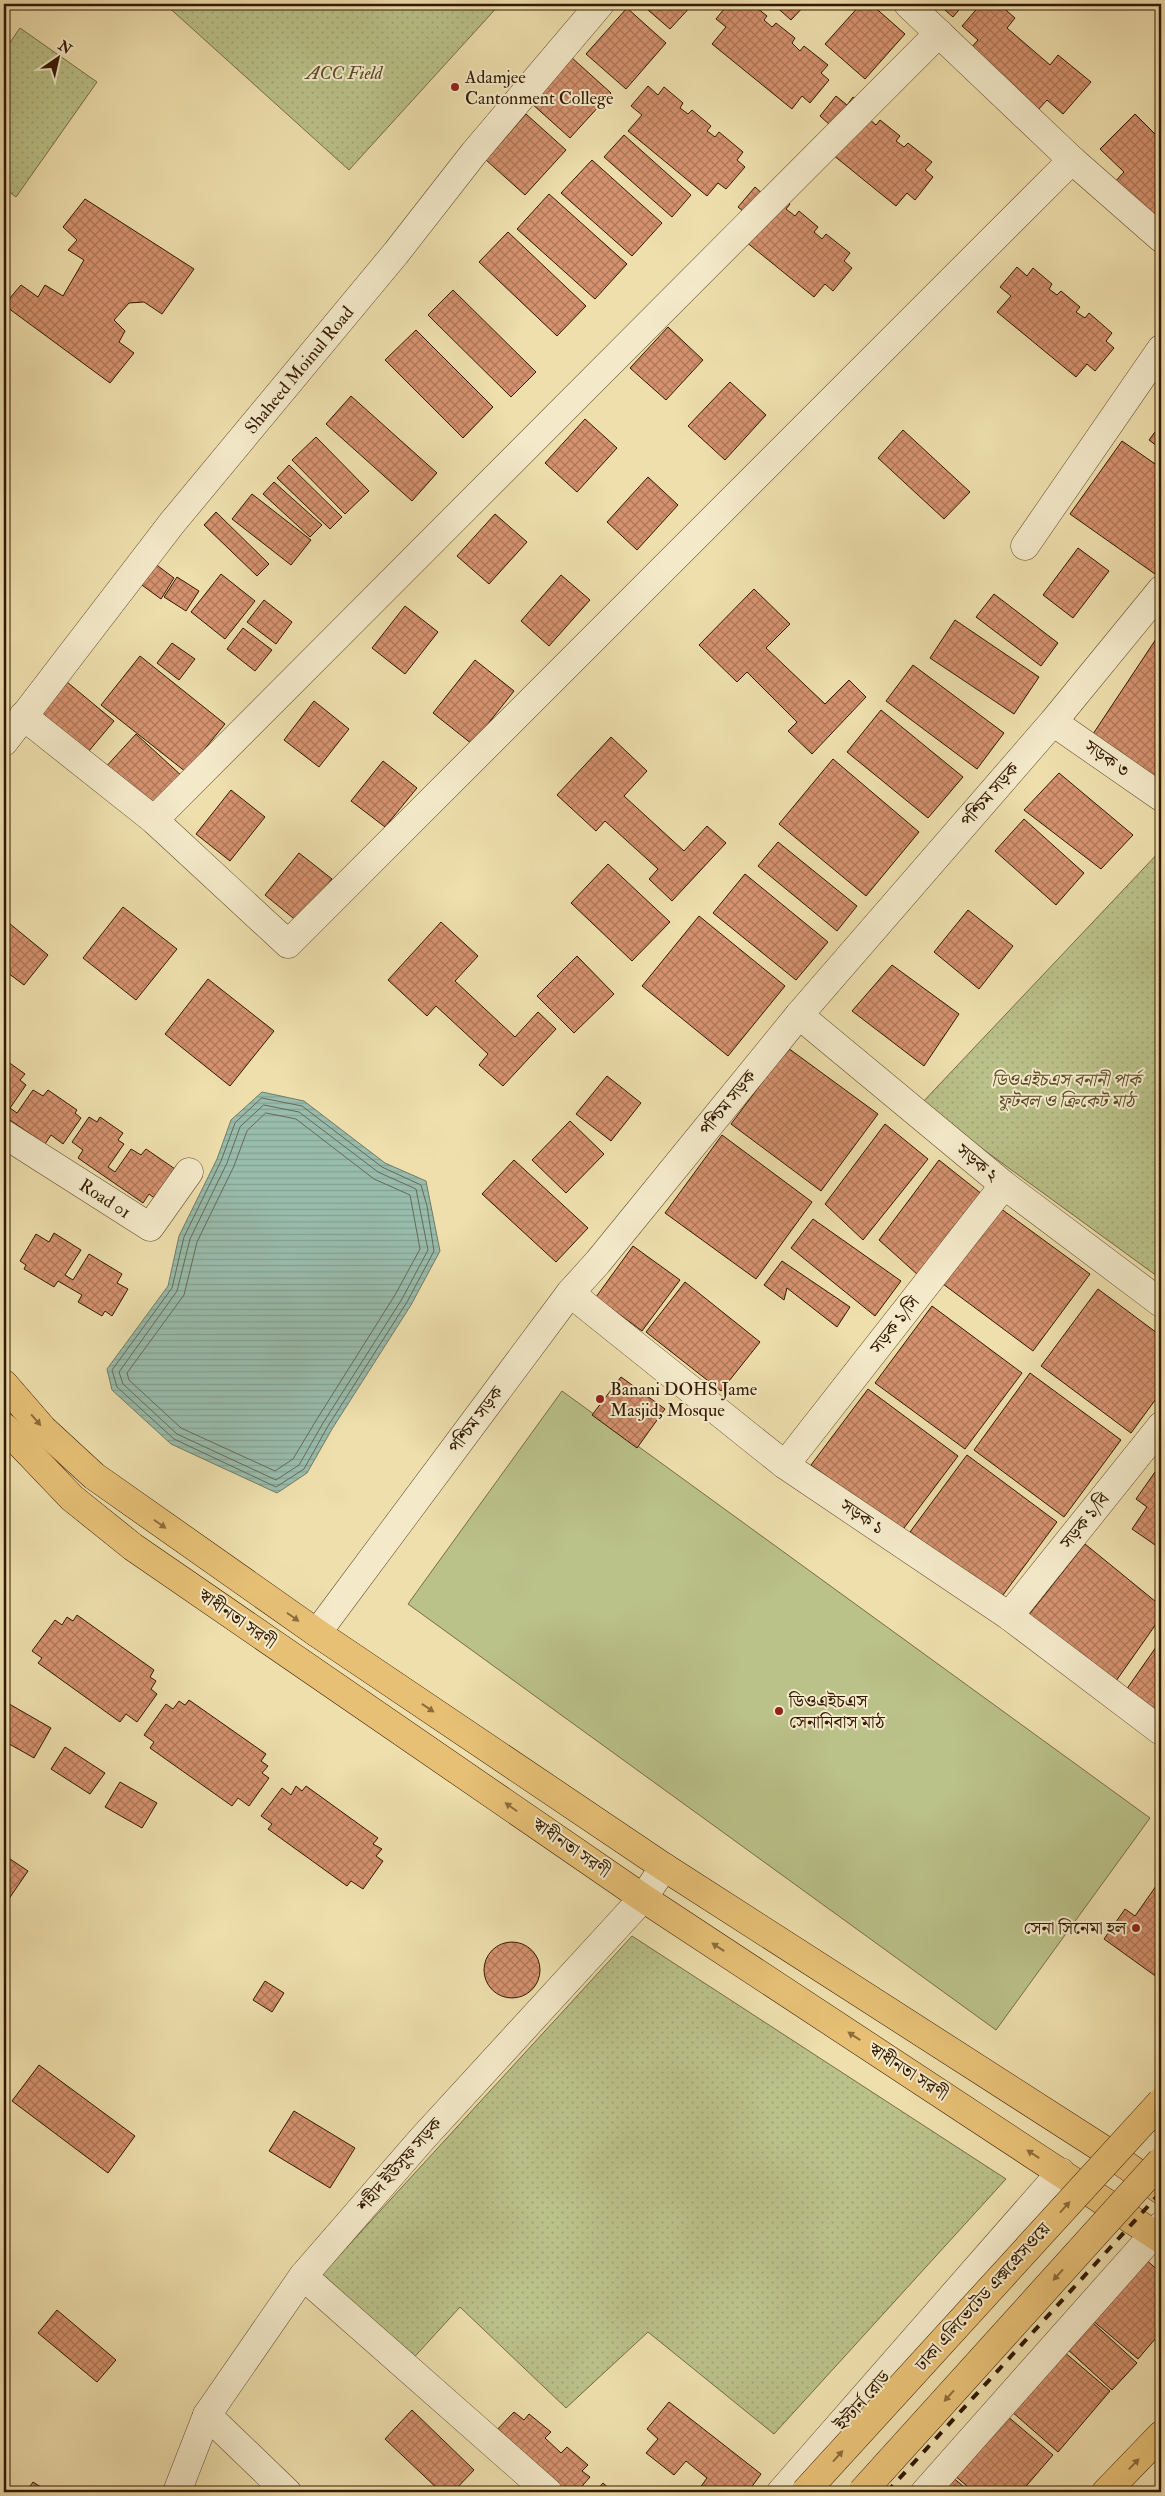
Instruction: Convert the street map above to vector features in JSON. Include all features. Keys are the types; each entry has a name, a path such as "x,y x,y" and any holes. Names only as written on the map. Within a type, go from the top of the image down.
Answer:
{"main road":[{"name":"স্বাধীনতা সরণী","path":"4,1384 43,1429 94,1476 317,1634 664,1867 1106,2151 1161,2190"},
{"name":"স্বাধীনতা সরণী","path":"4,1427 72,1498 133,1547 643,1898 1070,2178 1115,2210 1159,2233"},
{"name":"ঢাকা এলিভেটেড এক্সপ্রেসওয়ে","path":"805,2492 1161,2102"},
{"path":"862,2492 1161,2161"},
{"path":"1106,2492 1161,2435"}],"street":[{"name":"Shaheed Moinul Road","path":"4,742 172,523 396,253 474,153 600,4"},
{"path":"908,4 1072,160 1161,238"},
{"path":"154,820 939,33"},
{"path":"23,716 154,820 288,944 1072,160"},
{"path":"1025,546 1161,349"},
{"name":"পশ্চিম সড়ক","path":"317,1634 570,1293 598,1262 799,1015 1054,722 1161,590"},
{"name":"সড়ক ৩","path":"1054,722 1161,797"},
{"name":"সড়ক ২","path":"799,1015 1004,1185 1161,1303"},
{"name":"Road 01","path":"4,1134 150,1227 189,1172"},
{"name":"সড়ক ১/সি","path":"785,1465 1004,1185"},
{"name":"সড়ক ১","path":"570,1293 785,1465 1008,1616 1161,1731"},
{"name":"সড়ক ১/বি","path":"1008,1616 1161,1426"},
{"name":"শহীদ ইউসুফ সড়ক","path":"177,2492 207,2415 303,2276 422,2139 643,1898 664,1867"},
{"name":"ইস্টার্ন রোড","path":"781,2492 1070,2178 1106,2151 1161,2090"},
{"path":"925,2492 1159,2233"},
{"path":"303,2276 548,2492"},
{"path":"207,2415 286,2492"}],"green space":[{"name":"ACC Field","path":"165,4 500,4 349,170"},
{"path":"20,28 97,82 16,197 4,188 4,51"},
{"name":"ডিওএইচএস বনানী পার্ক ফুটবল ও ক্রিকেট মাঠ","path":"1161,850 1161,1279 921,1104"},
{"name":"ডিওএইচএস সেনানিবাস মাঠ","path":"562,1391 1150,1818 996,2030 408,1604"},
{"path":"632,1936 1006,2179 774,2434 648,2332 566,2408 460,2307 408,2364 315,2282"}],"water":[{"path":"262,1092 304,1101 385,1163 426,1181 440,1251 411,1305 332,1429 307,1473 277,1493 171,1444 112,1390 107,1369 168,1286 179,1236 217,1159 231,1120"}],"building":[{"path":"4,4 11,4 4,13"},
{"path":"641,4 693,4 670,29"},
{"path":"728,4 738,4 742,8 745,4 752,4 767,16 764,20 772,27 776,23 795,38 792,43 800,51 804,46 828,65 821,73 829,80 810,103 802,96 792,109 712,44 726,27 716,19"},
{"path":"773,4 806,4 791,20"},
{"path":"861,4 871,4 905,34 865,79 825,44"},
{"path":"938,4 964,4 953,17"},
{"path":"981,4 999,4 1015,18 1007,28 1050,65 1058,55 1091,82 1063,114 1047,100 1038,110 968,51 978,40 962,26"},
{"path":"627,8 666,43 626,89 586,54"},
{"path":"571,57 611,93 570,138 531,103"},
{"path":"648,86 658,95 664,87 683,103 680,108 688,114 692,110 711,126 707,131 715,137 719,132 743,152 737,160 745,167 726,189 718,183 707,196 628,131 642,115 631,106"},
{"path":"836,96 847,105 853,97 872,113 868,118 876,125 880,120 900,136 896,141 904,147 908,143 932,162 925,170 933,177 915,200 907,193 896,206 817,142 830,125 820,116"},
{"path":"526,114 566,150 525,195 486,160"},
{"path":"1135,114 1158,137 1161,134 1161,230 1113,184 1124,172 1100,149"},
{"path":"624,135 691,195 672,217 604,157"},
{"path":"592,160 662,223 632,256 561,193"},
{"path":"755,187 765,196 771,188 790,204 786,209 795,216 799,211 818,227 814,232 822,239 826,234 850,253 844,261 852,268 833,291 825,284 814,297 735,233 749,216 738,207"},
{"path":"549,194 627,264 595,299 517,229"},
{"path":"85,199 194,269 162,314 144,302 129,303 114,320 125,331 119,342 134,353 110,383 4,305 21,285 38,297 45,285 63,296 84,260 68,250 77,240 63,227"},
{"path":"508,232 586,306 557,336 479,262"},
{"path":"1017,267 1027,276 1033,268 1052,284 1049,289 1057,295 1061,291 1080,307 1076,312 1085,318 1089,313 1112,333 1106,341 1114,348 1095,371 1087,364 1076,377 997,312 1011,296 1000,287"},
{"path":"453,290 536,372 511,397 428,315"},
{"path":"668,327 703,360 666,400 630,368"},
{"path":"416,330 493,407 463,438 385,360"},
{"path":"730,382 766,415 725,460 688,426"},
{"path":"351,396 437,473 412,501 326,424"},
{"path":"585,419 617,448 577,492 545,463"},
{"path":"1161,424 1161,449 1149,440"},
{"path":"903,430 970,492 944,519 878,458"},
{"path":"316,437 369,491 345,514 292,460"},
{"path":"1122,441 1161,468 1161,564 1155,574 1070,514"},
{"path":"289,465 342,517 330,529 277,478"},
{"path":"648,477 678,505 637,550 607,522"},
{"path":"274,482 322,525 310,537 263,494"},
{"path":"252,494 311,540 291,565 232,519"},
{"path":"216,512 269,564 257,576 204,525"},
{"path":"495,514 527,542 489,584 457,556"},
{"path":"1078,548 1109,571 1073,618 1043,595"},
{"path":"150,560 174,578 161,599 135,580"},
{"path":"221,574 255,601 225,639 191,612"},
{"path":"561,575 590,600 549,646 521,621"},
{"path":"177,577 199,591 186,611 164,597"},
{"path":"754,589 790,624 766,648 825,704 849,680 866,697 812,754 788,731 797,722 747,672 737,682 699,645"},
{"path":"994,594 1058,643 1041,666 976,617"},
{"path":"264,600 292,622 276,644 247,622"},
{"path":"405,606 438,632 405,674 372,648"},
{"path":"955,620 1039,677 1014,714 930,658"},
{"path":"243,628 272,650 255,671 227,649"},
{"path":"1161,634 1161,783 1091,737"},
{"path":"172,643 195,659 179,680 157,663"},
{"path":"140,656 225,724 186,772 101,705"},
{"path":"475,660 514,691 472,744 433,713"},
{"path":"913,665 1004,733 977,769 886,701"},
{"path":"61,677 114,721 83,758 29,714"},
{"path":"314,701 349,729 319,767 284,740"},
{"path":"881,710 963,777 928,818 847,752"},
{"path":"136,734 183,777 150,811 103,770"},
{"path":"611,737 647,771 624,796 684,851 707,826 726,843 672,901 649,879 658,869 605,821 596,831 557,795"},
{"path":"833,759 919,832 866,896 779,824"},
{"path":"383,761 417,788 385,827 351,801"},
{"path":"1059,773 1133,835 1101,869 1024,810"},
{"path":"231,790 265,817 230,861 196,834"},
{"path":"1024,819 1084,873 1056,905 995,851"},
{"path":"778,842 857,906 837,931 758,866"},
{"path":"299,853 332,879 298,922 265,895"},
{"path":"608,864 670,922 632,961 571,903"},
{"path":"745,874 828,942 796,980 713,913"},
{"path":"123,907 177,949 136,1000 83,958"},
{"path":"968,910 1013,946 979,989 934,952"},
{"path":"699,916 785,986 728,1056 642,986"},
{"path":"4,919 48,955 24,985 4,970"},
{"path":"441,922 478,956 455,981 515,1037 538,1012 556,1029 503,1086 479,1065 488,1054 436,1006 427,1016 388,980"},
{"path":"577,956 614,994 574,1033 537,996"},
{"path":"892,965 959,1014 924,1066 852,1011"},
{"path":"208,979 274,1031 230,1086 165,1034"},
{"path":"788,1048 878,1114 821,1191 731,1124"},
{"path":"4,1059 25,1074 20,1080 26,1085 10,1108 17,1113 33,1090 43,1096 48,1090 77,1110 75,1113 81,1118 63,1144 51,1135 45,1144 4,1116"},
{"path":"607,1076 641,1103 611,1141 576,1114"},
{"path":"89,1117 97,1122 100,1117 123,1133 118,1140 124,1144 108,1167 115,1172 131,1149 141,1155 146,1149 175,1169 161,1203 149,1194 143,1203 78,1158 83,1150 72,1142"},
{"path":"570,1121 604,1154 566,1193 532,1160"},
{"path":"885,1124 928,1159 863,1240 825,1204"},
{"path":"722,1135 812,1202 756,1279 665,1213"},
{"path":"514,1160 588,1228 556,1262 482,1194"},
{"path":"939,1160 983,1195 918,1275 879,1240"},
{"path":"1000,1208 1090,1274 1033,1351 943,1284"},
{"path":"813,1219 901,1281 875,1316 791,1248"},
{"path":"54,1233 81,1250 65,1275 73,1280 89,1254 122,1274 117,1283 128,1289 112,1316 105,1311 102,1316 78,1302 82,1295 58,1281 54,1287 24,1269 26,1265 20,1261 36,1234 49,1242"},
{"path":"633,1246 680,1280 642,1331 596,1297"},
{"path":"782,1261 850,1307 837,1327 787,1288 784,1300 764,1285"},
{"path":"685,1282 760,1342 721,1391 646,1332"},
{"path":"1098,1289 1161,1336 1161,1392 1131,1433 1041,1366"},
{"path":"932,1306 1022,1373 965,1449 875,1383"},
{"path":"1030,1373 1121,1440 1064,1517 974,1450"},
{"path":"621,1377 665,1409 637,1448 592,1415"},
{"path":"868,1389 958,1456 901,1532 811,1465"},
{"path":"967,1455 1057,1522 1000,1599 910,1532"},
{"path":"1155,1472 1161,1477 1161,1542 1158,1547 1132,1529 1147,1507 1136,1499"},
{"path":"1085,1544 1161,1606 1161,1617 1116,1681 1028,1616"},
{"path":"77,1615 154,1670 150,1677 156,1681 151,1689 157,1694 137,1722 126,1714 120,1722 38,1663 42,1658 32,1651 55,1620 62,1625 67,1617 73,1621"},
{"path":"1161,1640 1161,1719 1126,1690"},
{"path":"189,1700 266,1754 261,1761 268,1766 262,1773 269,1778 249,1806 238,1798 232,1806 150,1748 154,1742 144,1735 166,1704 173,1709 179,1701 185,1705"},
{"path":"4,1701 51,1728 34,1758 4,1741"},
{"path":"65,1747 105,1773 90,1794 51,1769"},
{"path":"120,1782 157,1803 142,1828 105,1807"},
{"path":"296,1786 302,1791 306,1786 378,1838 373,1844 382,1849 376,1856 383,1861 363,1889 351,1881 347,1886 268,1829 272,1824 261,1816 282,1788 291,1795"},
{"path":"4,1855 28,1871 4,1906"},
{"name":"সেনা সিনেমা হল","path":"1161,1879 1161,1980 1104,1939 1125,1909 1135,1916"},
{"path":"506,1942 518,1942 532,1950 540,1964 538,1981 532,1990 518,1998 506,1998 496,1993 489,1986 484,1976 484,1964 489,1954 496,1947"},
{"path":"265,1981 284,1993 272,2012 253,2000"},
{"path":"39,2065 135,2136 108,2173 12,2101"},
{"path":"294,2111 355,2148 330,2188 269,2151"},
{"path":"1144,2258 1161,2273 1161,2332 1138,2359 1091,2319"},
{"path":"57,2310 116,2360 97,2382 38,2333"},
{"path":"1091,2321 1137,2363 1112,2390 1066,2348"},
{"path":"1063,2351 1110,2391 1058,2452 1011,2411"},
{"path":"669,2402 761,2474 748,2492 697,2492 707,2478 686,2461 674,2475 646,2453 658,2439 647,2429"},
{"path":"412,2410 474,2470 453,2492 441,2492 385,2439"},
{"path":"514,2412 524,2420 529,2414 551,2432 545,2438 561,2453 567,2447 588,2465 582,2471 590,2477 577,2492 560,2492 493,2434"},
{"path":"1006,2415 1053,2455 1021,2492 974,2492 954,2475"},
{"path":"951,2476 970,2492 937,2492"},
{"path":"33,2482 49,2492 26,2492"},
{"path":"603,2483 613,2492 595,2492"},
{"path":"344,2486 351,2492 338,2492"},
{"path":"498,2486 504,2492 492,2492"},
{"path":"622,2486 629,2492 617,2492"}],"tram line":[{"path":"855,2492 1161,2161"}],"railway":[{"path":"887,2492 1161,2192"}],"place":[{"name":"Adamjee Cantonment College","path":"455,87"},
{"name":"Banani DOHS Jame Masjid, Mosque","path":"600,1399"},
{"name":"ডিওএইচএস সেনানিবাস মাঠ","path":"779,1711"},
{"name":"সেনা সিনেমা হল","path":"1136,1928"}]}
